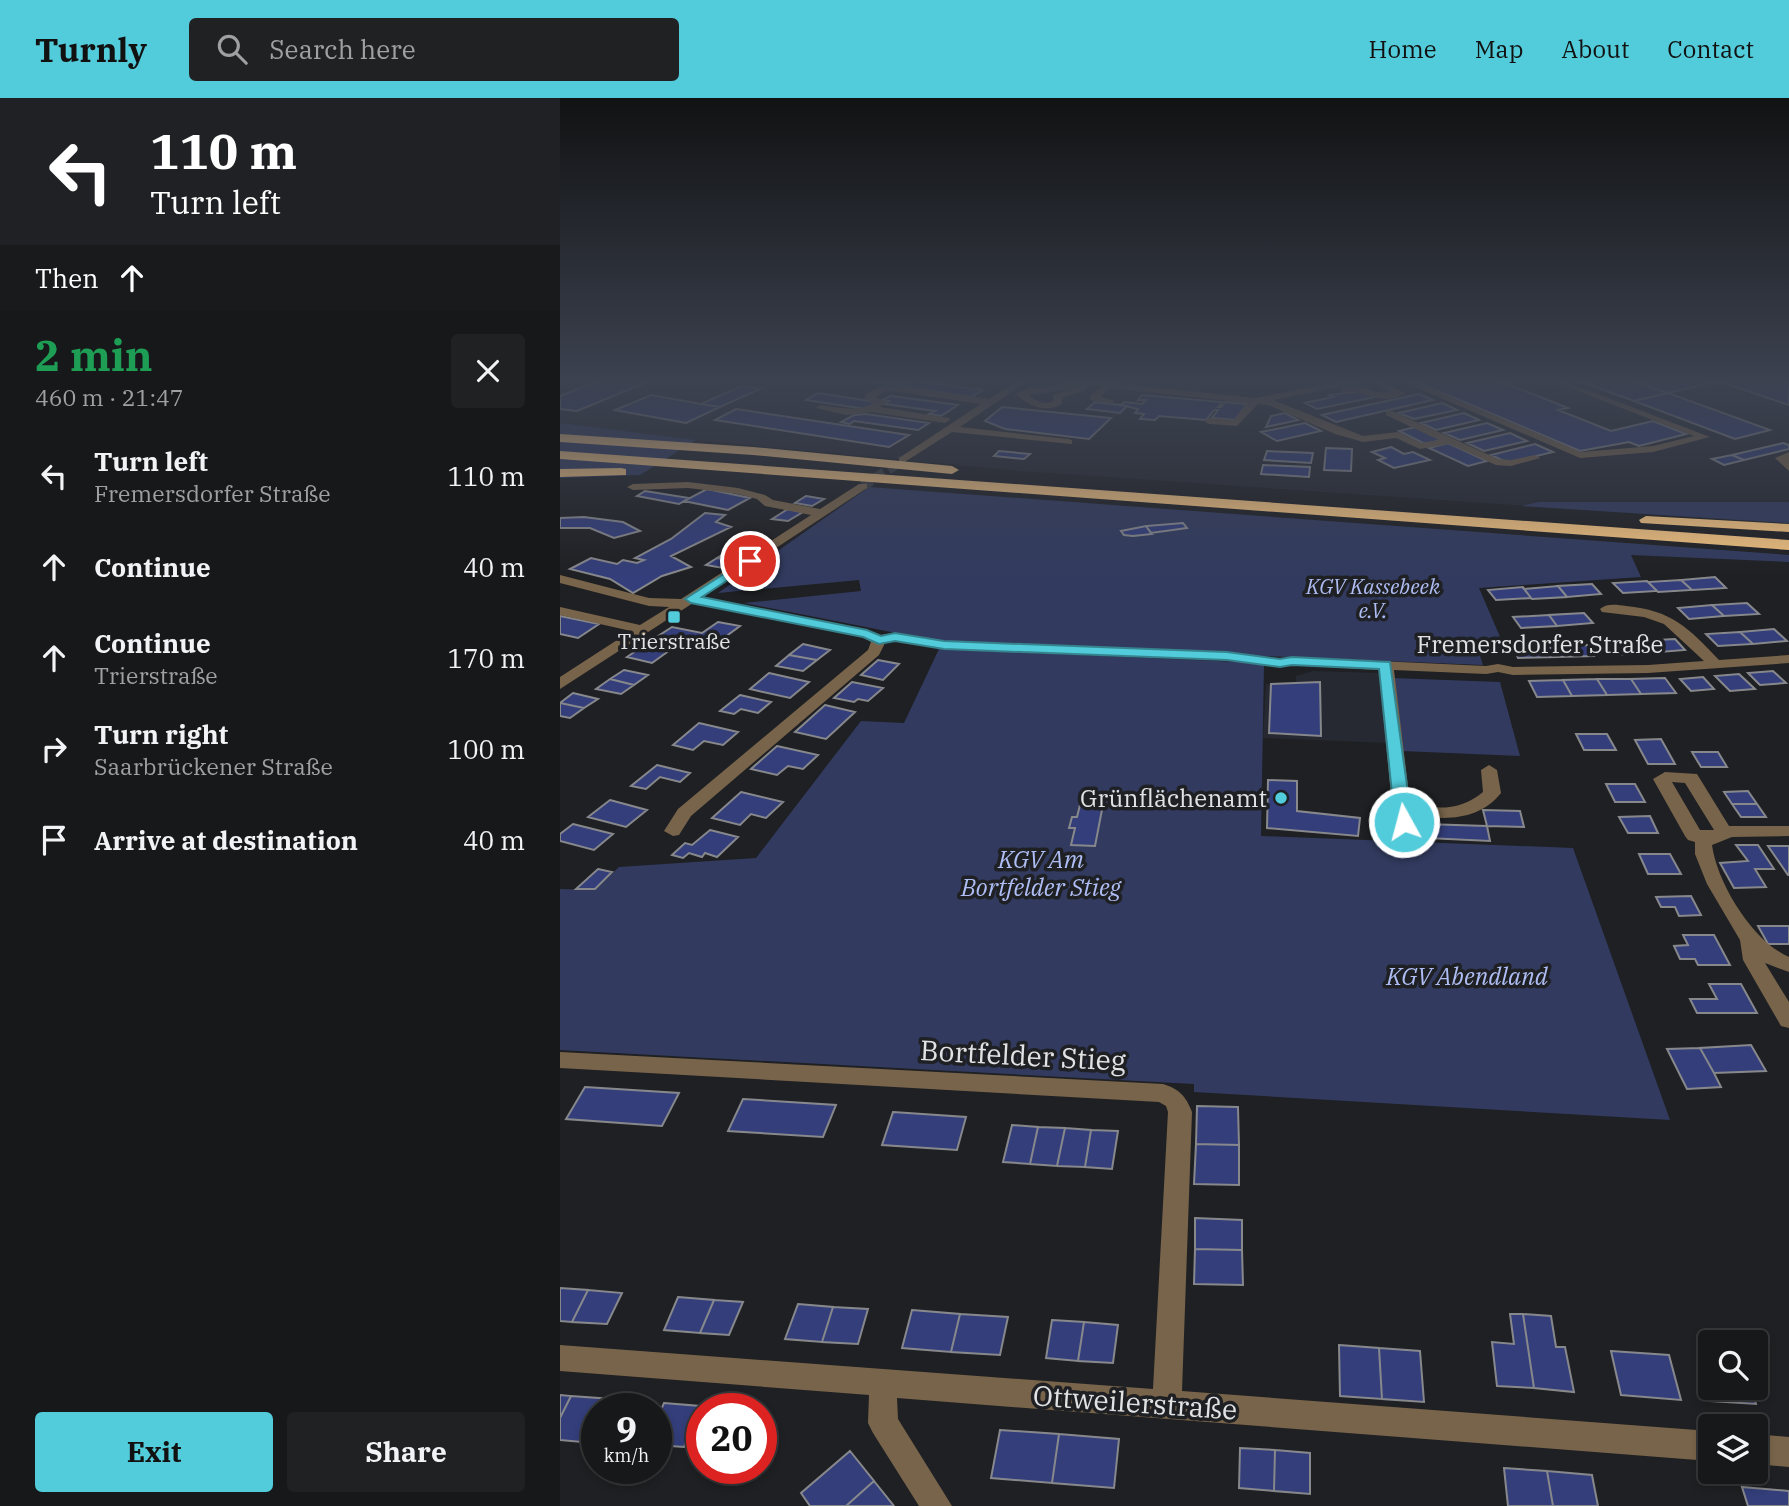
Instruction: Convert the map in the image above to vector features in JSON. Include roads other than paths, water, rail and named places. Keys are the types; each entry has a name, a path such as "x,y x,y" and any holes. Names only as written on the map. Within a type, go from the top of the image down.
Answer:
{"highway":[{"path":"560,446 870,474"},
{"path":"674,446 753,451"},
{"path":"707,446 753,451 870,474"},
{"path":"560,455 870,474 900,469 1339,513 1789,545"},
{"path":"560,473 660,471 870,474 900,469 1789,536"},
{"path":"1493,514 1789,528"}],"street":[{"path":"900,469 924,446"},
{"path":"1462,446 1499,462 1511,463 1535,458"},
{"path":"1558,446 1580,455 1667,446"},
{"path":"1789,455 1780,458 1789,468"},
{"path":"560,684 821,513 870,474"},
{"path":"633,487 688,485 738,491 761,497 769,503 821,513"},
{"path":"560,579 649,602 688,601 867,634 879,640 874,652 684,813 673,831"},
{"name":"Fremersdorfer Straße","path":"1607,609 1635,610 1665,617 1677,624 1716,665"},
{"path":"560,611 643,630"},
{"name":"Fremersdorfer Straße","path":"879,640 895,637 944,645 1227,656 1280,663 1292,661 1547,672 1789,659"},
{"path":"1378,821 1404,822 1386,665"},
{"path":"1402,806 1448,816 1468,811 1492,793 1489,770"},
{"path":"1789,831 1717,834 1703,843 1702,852 1750,940 1766,955 1789,965"},
{"path":"1750,940 1753,960 1789,1020"},
{"name":"Bortfelder Stieg","path":"560,1060 1163,1093 1176,1101 1180,1112 1167,1405"},
{"name":"Ottweilerstraße","path":"560,1359 1698,1445"},
{"path":"883,1383 883,1423 937,1506"},
{"path":"1768,1450 1789,1452"}],"tunnel":[{"path":"863,486 903,460"}],"place":[{"name":"Trierstraße","path":"674,617"},
{"name":"Grünflächenamt","path":"1281,798"}],"park label":[{"name":"KGV Kassebeek e.V.","path":"1373,598"},
{"name":"KGV Am Bortfelder Stieg","path":"1041,873"},
{"name":"KGV Abendland","path":"1467,976"}]}
